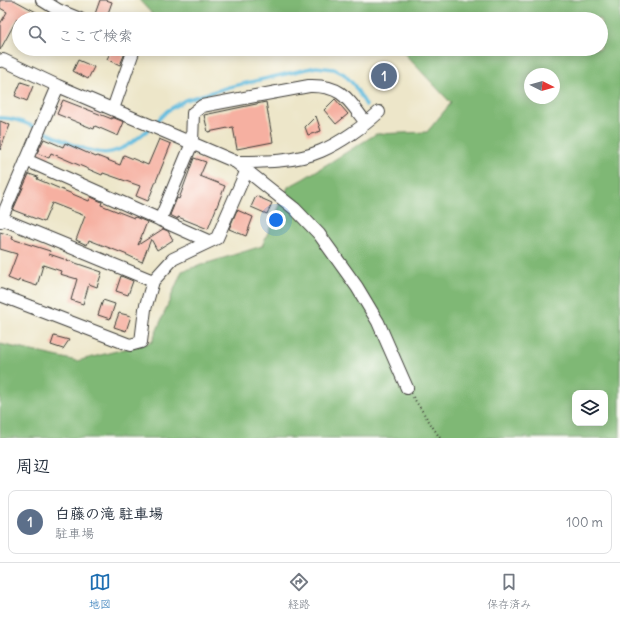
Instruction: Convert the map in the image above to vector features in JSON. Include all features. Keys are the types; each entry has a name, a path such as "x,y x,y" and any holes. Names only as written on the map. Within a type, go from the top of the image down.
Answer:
{"street":[{"path":"46,1 63,12"},
{"path":"113,109 132,56"},
{"path":"1,60 236,162 246,172 295,209 319,234 357,287 378,322 408,388"},
{"path":"58,86 1,219 153,281"},
{"path":"160,220 192,142 193,113 202,106 309,86 336,90 344,94 366,123"},
{"path":"236,162 287,159 320,152 366,123 379,112"},
{"path":"26,160 208,241"},
{"path":"0,294 130,345 141,342 145,309 153,281 173,259 208,241 218,238 246,172"}],"path":[{"path":"408,388 440,438"}],"green space":[{"path":"139,0 620,0 620,438 0,438 0,344 77,361 152,342 182,271 262,246 288,187 376,134 427,132 451,103 407,56 608,56 608,12 150,12"}],"building":[{"path":"0,0 14,0 36,12 12,12 12,28 0,50 0,24 7,12 0,8"},
{"path":"100,0 112,2 108,12 96,12"},
{"path":"108,56 124,56 120,65 107,59"},
{"path":"78,60 94,67 88,79 73,71"},
{"path":"21,82 33,86 27,101 15,96"},
{"path":"335,99 348,114 336,124 324,110"},
{"path":"63,100 112,119 112,117 124,122 118,136 95,126 94,129 57,114"},
{"path":"266,102 273,142 237,149 233,127 208,132 204,115"},
{"path":"316,116 321,131 308,135 305,127"},
{"path":"0,121 10,125 0,150"},
{"path":"44,139 63,147 65,143 96,157 97,156 120,165 124,155 148,165 159,139 171,144 148,201 136,196 140,186 103,173 102,175 51,153 49,158 37,153"},
{"path":"194,158 206,162 200,176 225,186 208,229 170,215 177,198 179,199"},
{"path":"29,174 38,177 37,179 89,201 91,197 102,202 101,205 147,222 138,245 163,229 168,231 173,240 157,250 151,239 142,262 89,240 87,245 76,240 85,216 52,203 44,222 13,210"},
{"path":"256,196 272,203 267,214 251,207"},
{"path":"237,210 253,217 246,236 229,229"},
{"path":"0,232 13,236 12,239 50,251 49,254 102,272 97,287 89,284 83,304 71,300 77,279 60,274 61,271 43,265 37,286 8,278 17,254 0,249"},
{"path":"121,276 133,281 128,295 116,291"},
{"path":"103,300 115,304 110,319 98,315"},
{"path":"119,313 131,316 126,331 114,327"},
{"path":"54,336 69,340 63,349 51,345"}],"waterway":[{"path":"154,124 167,111 185,100 229,87 316,67 334,69 344,74 354,85 366,105"},
{"path":"0,118 9,118 22,122 73,144 103,153 116,151 132,143 150,128"}],"place":[{"name":"白藤の滝 駐車場","path":"384,76"}]}
